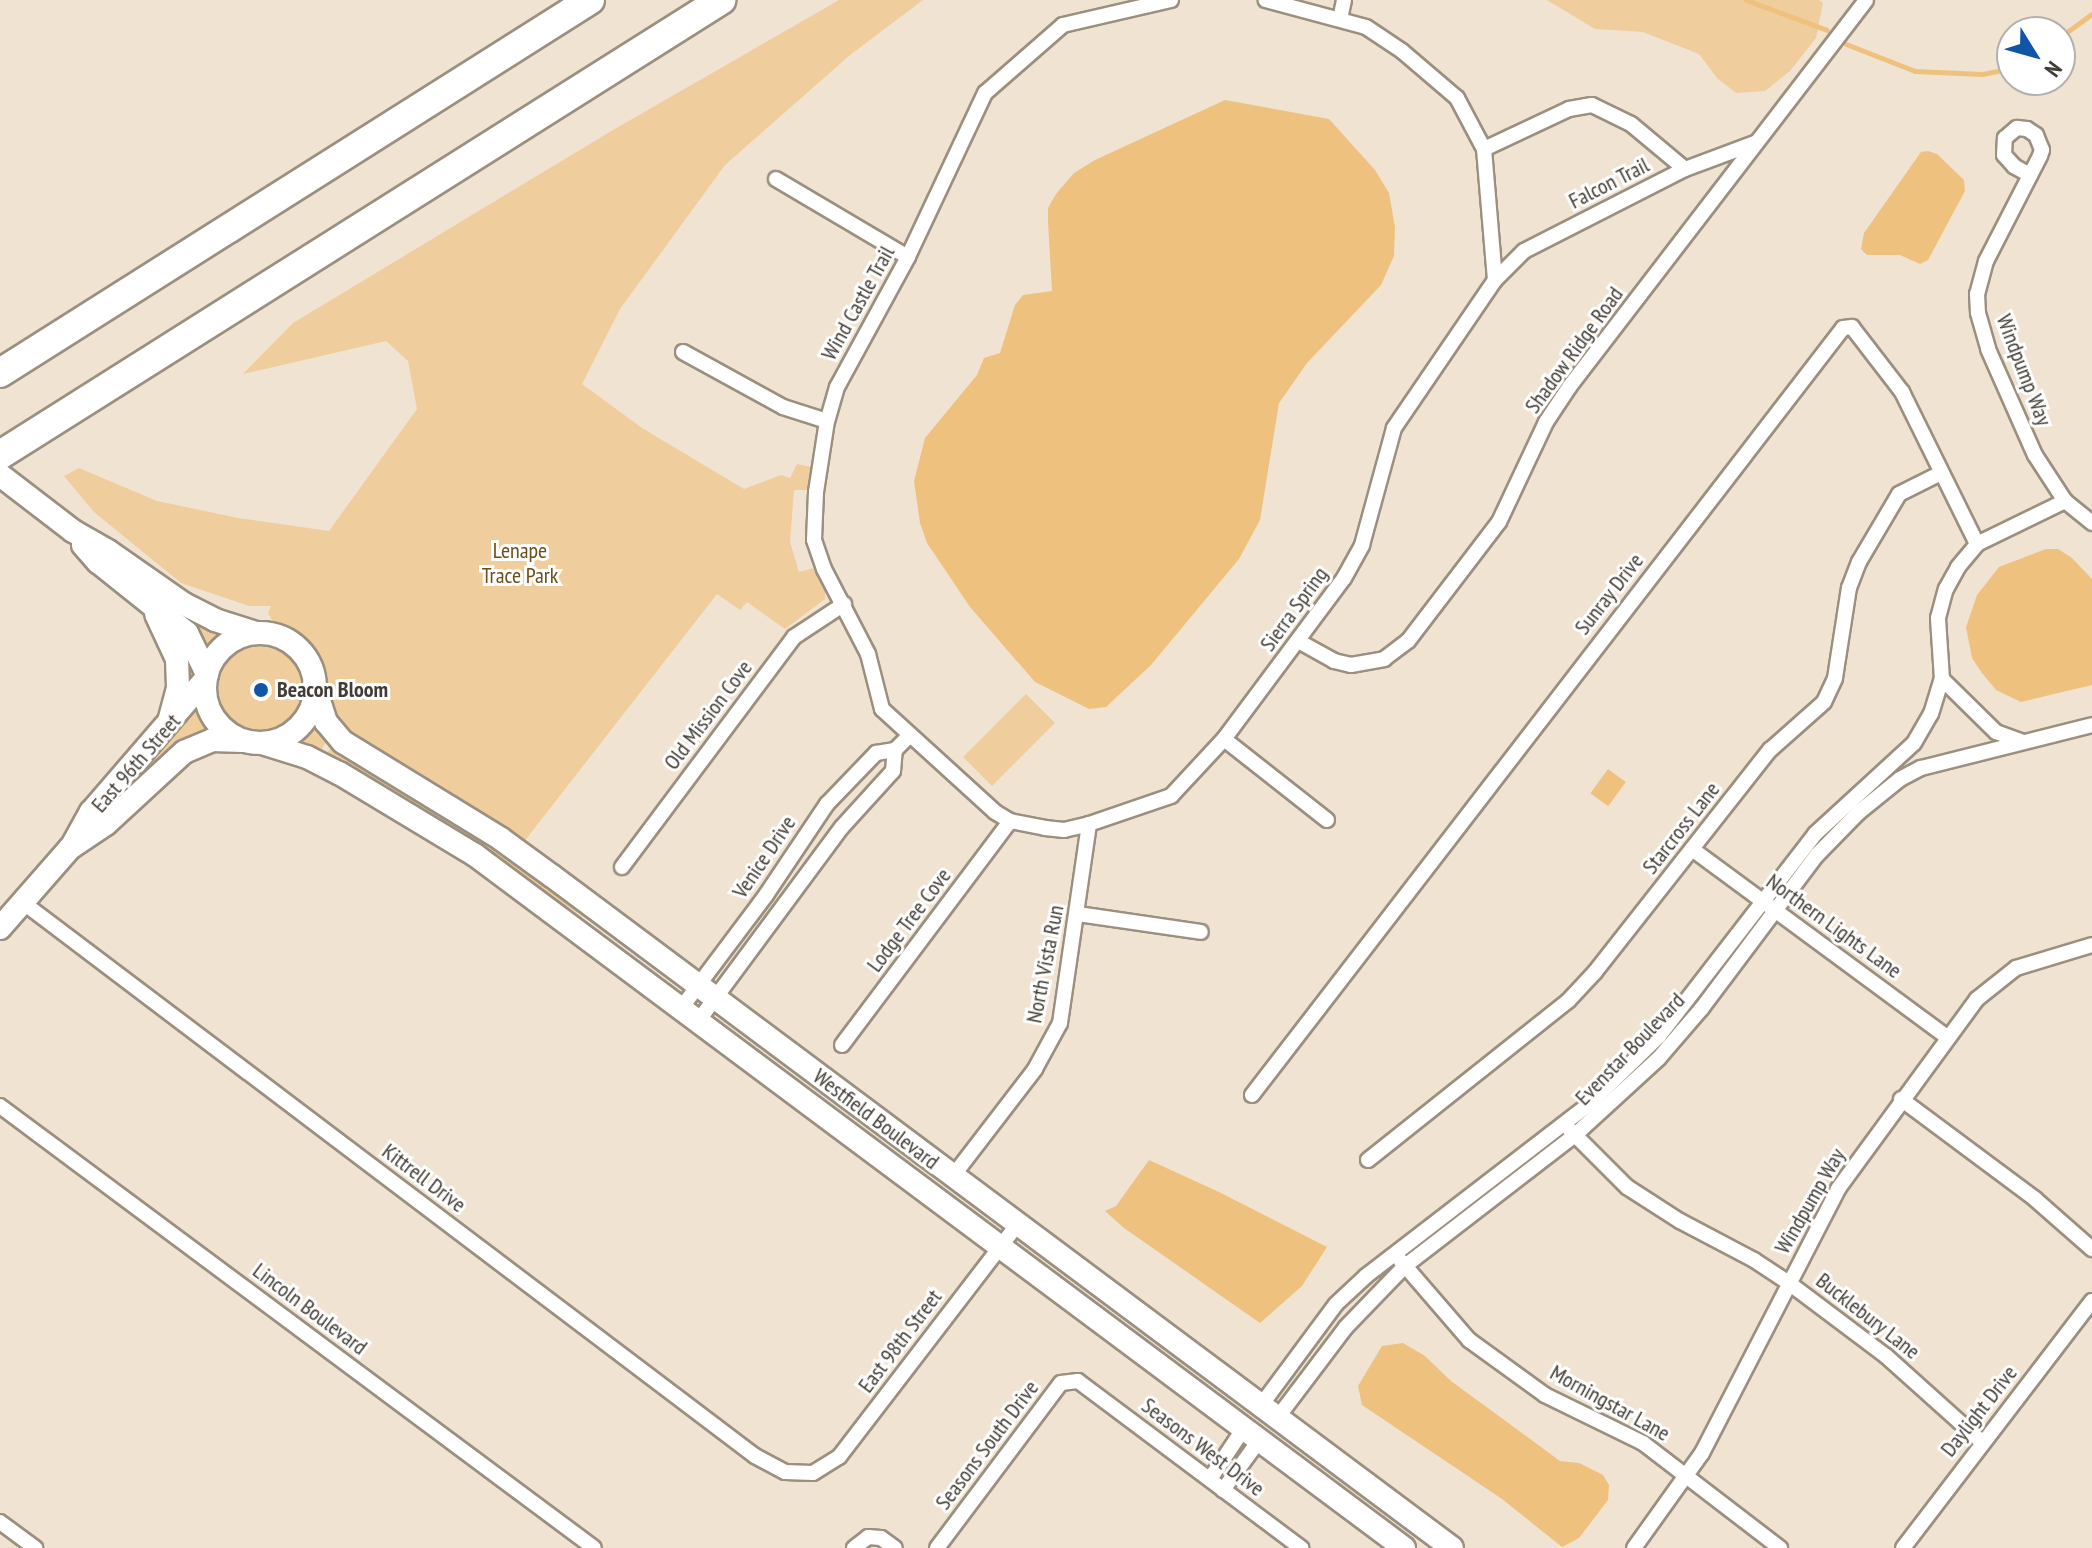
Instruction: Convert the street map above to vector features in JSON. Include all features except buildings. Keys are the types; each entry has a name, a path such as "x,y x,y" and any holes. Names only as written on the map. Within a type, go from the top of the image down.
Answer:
{"highway":[{"path":"0,373 590,0"},
{"path":"0,455 721,0"}],"main road":[{"path":"0,475 73,531 108,551 184,604 215,620 281,638 300,650 312,670 314,685 311,708 298,728 285,737 254,742 225,731 214,719 207,704 206,677 194,641 98,562 73,531"},
{"path":"149,602 168,632 177,659 175,705 166,729"},
{"path":"206,677 226,645 258,634"},
{"name":"East 96th Street","path":"0,928 70,848 91,812 166,729 206,677"},
{"name":"Westfield Boulevard","path":"314,685 326,722 343,742 501,839 1452,1548"},
{"name":"East 96th Street","path":"70,848 106,824 193,746 220,739 254,742"},
{"name":"Westfield Boulevard","path":"254,742 307,757 339,773 475,855 1404,1548"}],"street":[{"name":"Wind Castle Trail","path":"909,736 882,709 868,654 824,569 814,540 816,492 827,421 837,387 908,257 975,110 997,79 1063,25 1171,0"},
{"path":"1266,0 1366,27 1457,98 1484,149 1495,280"},
{"path":"1340,19 1344,0"},
{"name":"Shadow Ridge Road","path":"1300,642 1334,661 1351,665 1384,659 1408,641 1499,522 1546,422 1570,386 1866,0"},
{"path":"1484,149 1569,109 1592,105 1631,124 1685,169"},
{"name":"Falcon Trail","path":"1495,280 1524,251 1685,169 1755,143"},
{"name":"Windpump Way","path":"2030,175 1986,261 1977,294 1978,313 1988,349 2024,432 2065,501 2092,523"},
{"path":"776,179 908,257"},
{"name":"Sierra Spring","path":"909,736 995,812 1010,821 1064,830 1171,796 1184,787 1334,596 1362,545 1398,420 1495,280"},
{"name":"Sunray Drive","path":"1252,1095 1843,328 1852,327 1902,392 1977,544"},
{"path":"683,352 783,407 827,421"},
{"name":"Starcross Lane","path":"1368,1160 1568,1001 1770,750 1824,702 1835,678 1849,588 1859,562 1899,494 1941,473"},
{"name":"Evenstar Boulevard","path":"1769,905 1815,834 1914,743 1931,714 1942,679 1937,631 1943,598 1958,567 1977,544 2065,501"},
{"name":"Old Mission Cove","path":"622,867 794,637 844,604"},
{"path":"1942,679 1996,732 2021,741"},
{"name":"Evenstar Boulevard","path":"1270,1410 1405,1266 1570,1129 1659,1036 1769,905 1837,833 1900,779 1934,764 2092,725"},
{"name":"Venice Drive","path":"706,992 827,804 876,753 895,750 909,736"},
{"path":"1224,739 1327,820"},
{"name":"Venice Drive","path":"690,1013 842,827 893,771 895,750"},
{"name":"Lodge Tree Cove","path":"842,1045 1010,821"},
{"name":"North Vista Run","path":"953,1176 1048,1047 1064,1005 1089,824"},
{"name":"Northern Lights Lane","path":"1692,849 1948,1038"},
{"name":"Kittrell Drive","path":"21,901 755,1456 785,1472 807,1474"},
{"path":"1078,914 1201,932"},
{"name":"Windpump Way","path":"1634,1548 1688,1476 1838,1189 1901,1099 1977,999 2004,976 2031,961 2092,945"},
{"path":"1901,1099 2035,1199 2092,1249"},
{"name":"Lincoln Boulevard","path":"0,1106 594,1548"},
{"name":"Evenstar Boulevard","path":"1270,1410 1336,1304 1394,1255 1570,1129"},
{"name":"Bucklebury Lane","path":"1570,1129 1611,1174 1642,1199 1754,1260 1789,1283 1886,1356 1982,1442"},
{"name":"East 98th Street","path":"807,1474 827,1467 850,1444 1018,1224"},
{"name":"Morningstar Lane","path":"1394,1255 1469,1340 1545,1395 1643,1443 1780,1548"},
{"name":"Daylight Drive","path":"1903,1548 2092,1301"},
{"name":"Seasons West Drive","path":"1078,1381 1301,1548"},
{"name":"Seasons South Drive","path":"937,1548 1061,1383 1078,1381"},
{"path":"1210,1479 1252,1434"},
{"path":"1223,1490 1252,1434"},
{"path":"0,1522 35,1548"},
{"path":"854,1548 868,1537 881,1538 895,1548"}],"green space":[{"name":"Lenape Trace Park","path":"839,0 923,0 850,55 725,165 620,309 582,384 642,428 744,489 781,475 790,478 797,464 811,467 809,490 794,490 790,542 799,572 814,568 825,588 825,599 785,629 747,602 740,610 717,594 523,843 352,740 335,723 317,659 298,636 275,626 268,613 271,606 249,606 181,583 94,512 64,476 79,468 157,501 238,518 329,531 417,409 408,361 386,341 243,374 293,323 613,130"},
{"path":"1547,0 1819,0 1823,3 1816,38 1790,71 1765,91 1736,93 1717,78 1699,54 1643,32 1595,29"},
{"path":"178,610 225,634 208,653"},
{"path":"260,645 276,649 290,658 299,672 303,688 299,704 290,718 276,727 260,731 244,727 230,718 221,704 217,688 221,672 230,658 244,649"},
{"path":"1026,694 1055,723 992,786 963,757"},
{"path":"195,707 199,707 212,730 97,817"},
{"path":"315,723 328,739 319,753 296,743"},
{"path":"333,744 473,829 616,937 325,756"}],"shaded area":[{"path":"1225,100 1329,119 1375,170 1389,193 1395,227 1394,256 1381,285 1307,363 1279,403 1260,520 1239,559 1151,665 1106,707 1089,709 1035,682 970,607 927,543 920,523 914,481 925,438 977,375 984,358 1000,353 1015,305 1023,295 1052,291 1048,208 1056,194 1074,173 1095,160"},
{"path":"1921,152 1937,154 1964,180 1965,191 1928,260 1920,264 1900,255 1867,255 1861,249 1864,233"},
{"path":"2046,549 2058,549 2072,558 2092,579 2092,685 2021,702 1996,690 1982,673 1972,658 1966,627 1977,595 1999,567"},
{"path":"1608,769 1626,782 1608,806 1590,793"},
{"path":"1149,1160 1327,1247 1302,1286 1260,1323 1124,1228 1105,1211 1116,1206"},
{"path":"1403,1343 1425,1356 1451,1381 1560,1461 1579,1463 1603,1475 1609,1485 1608,1500 1579,1538 1562,1547 1502,1499 1362,1405 1358,1386 1382,1346"}],"waterway":[{"path":"1746,0 1827,30"},
{"path":"2076,26 2092,14"},
{"path":"1846,44 1915,71 1982,74 1996,71"}],"place":[{"name":"Beacon Bloom","path":"261,690"}]}
